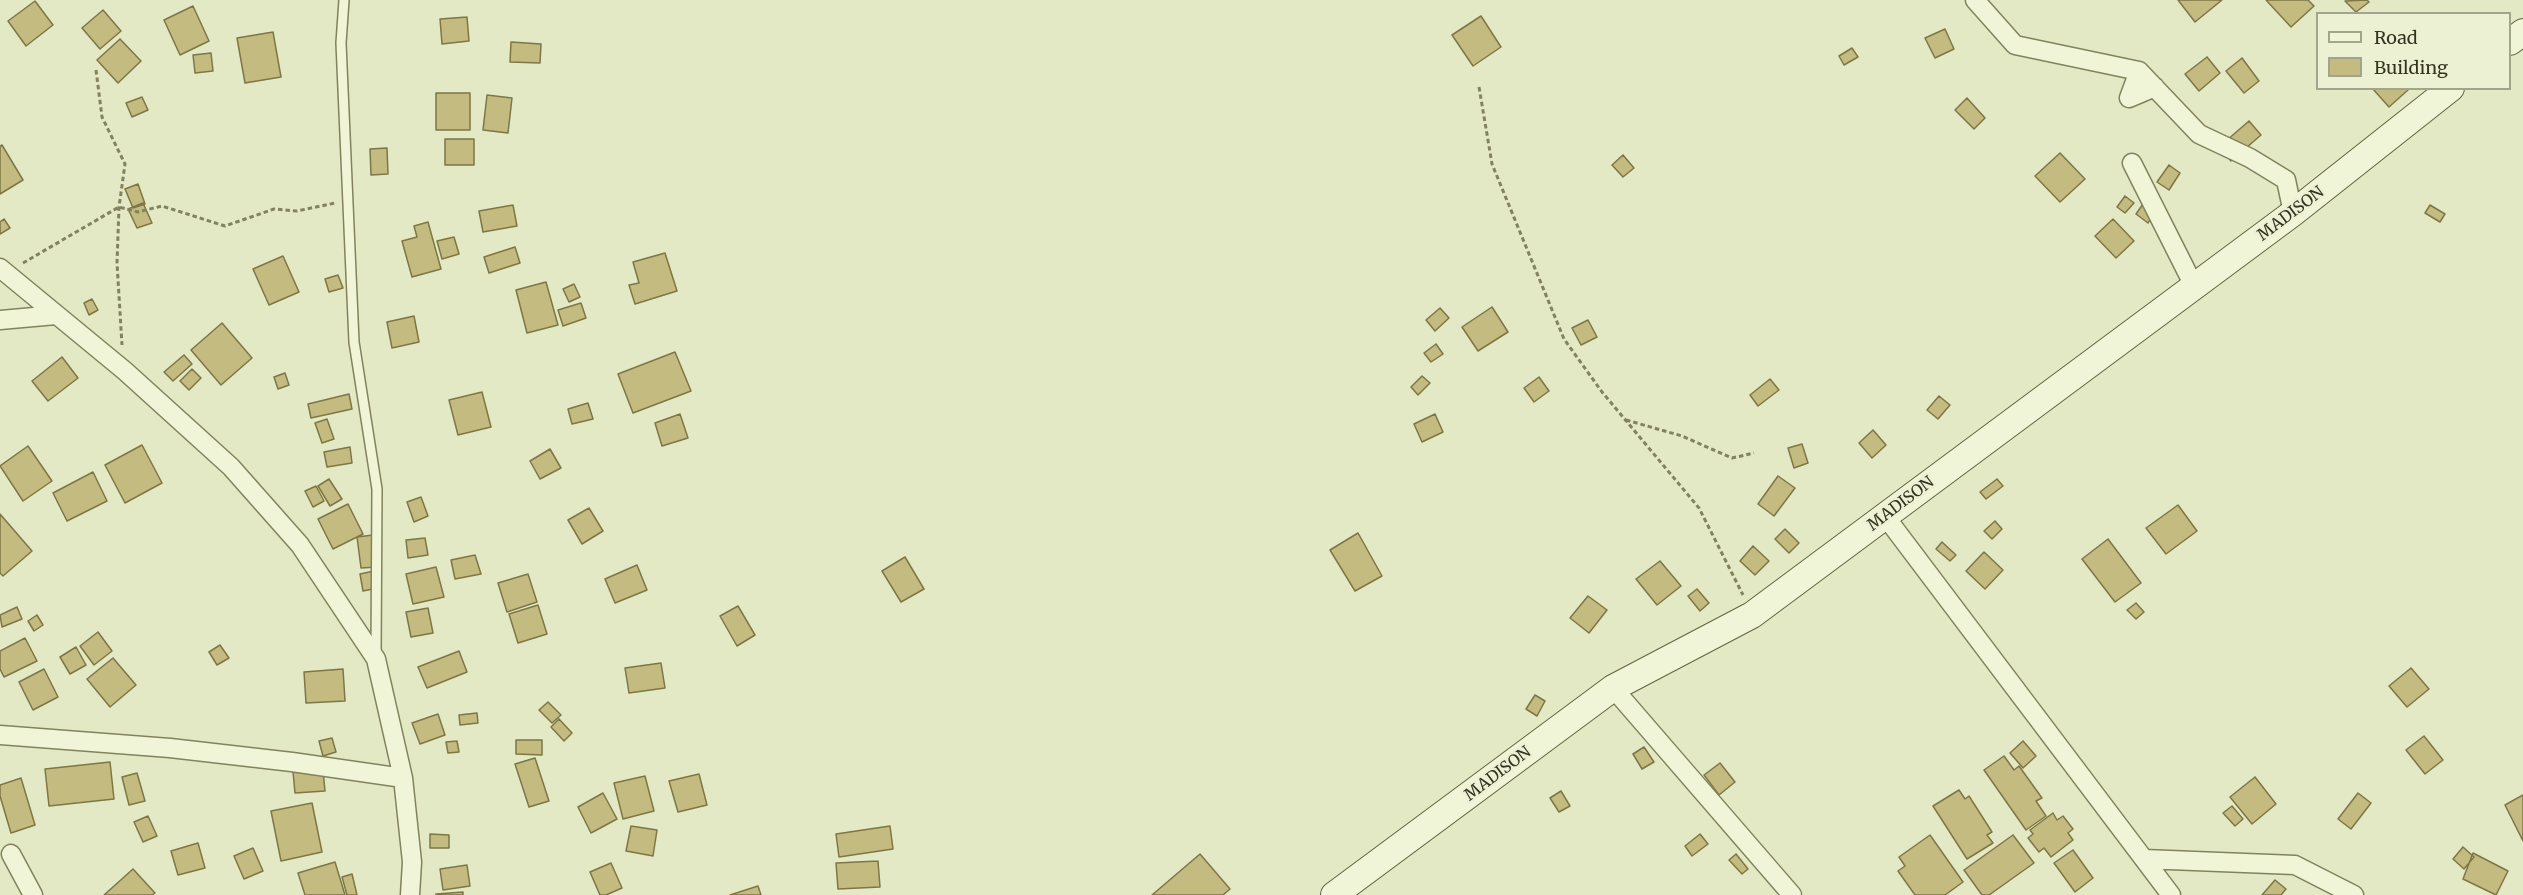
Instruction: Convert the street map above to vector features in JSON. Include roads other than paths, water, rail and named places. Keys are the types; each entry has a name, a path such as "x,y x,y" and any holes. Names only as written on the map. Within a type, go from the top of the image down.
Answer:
{"street":[{"path":"1975,0 2015,45 2139,71 2199,134 2250,158 2286,180 2293,213"},
{"path":"2511,41 2523,32"},
{"path":"2139,71 2129,98 2155,87"},
{"name":"MADISON","path":"1334,895 1614,688 1752,615 2293,213 2448,90"},
{"path":"2132,163 2194,286"},
{"path":"3,270 125,371 231,467 300,545 376,659 404,778 412,862 410,895"},
{"path":"0,320 56,315"},
{"path":"1885,516 2171,895"},
{"path":"1614,688 1792,895"},
{"path":"0,735 170,748 404,778"},
{"path":"11,854 33,895"},
{"path":"2144,859 2295,865 2354,895"}],"lane":[{"path":"344,0 341,43 354,342 377,489 376,659"}]}
